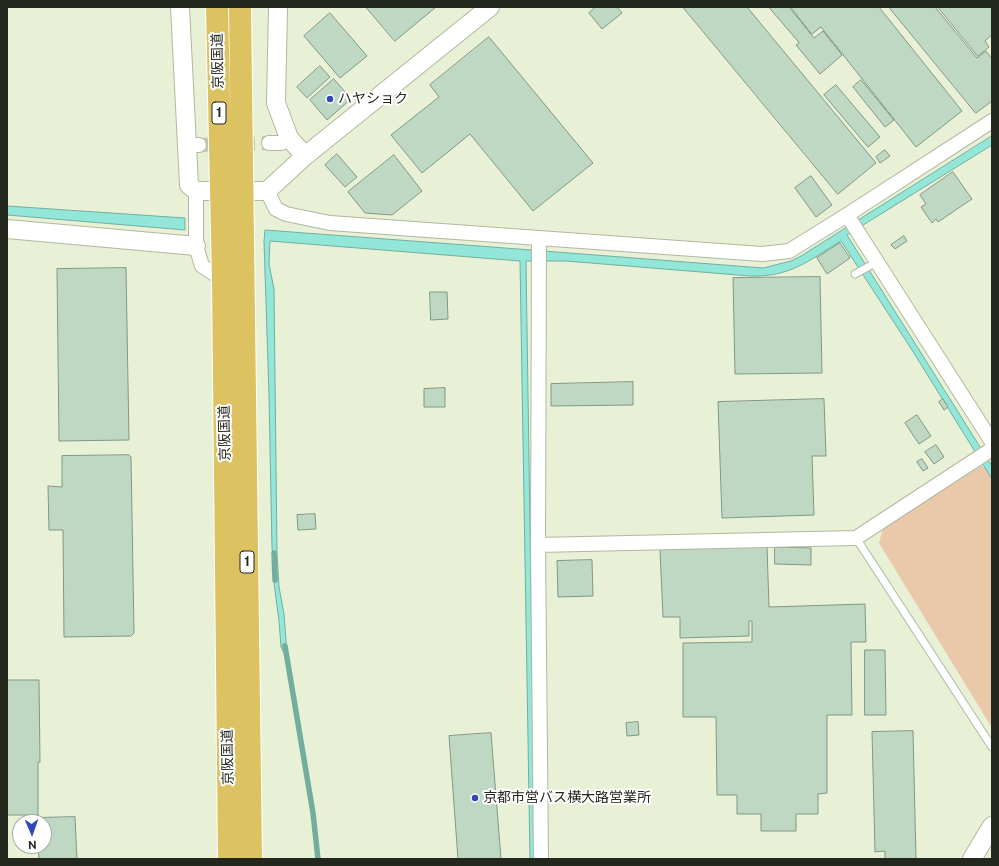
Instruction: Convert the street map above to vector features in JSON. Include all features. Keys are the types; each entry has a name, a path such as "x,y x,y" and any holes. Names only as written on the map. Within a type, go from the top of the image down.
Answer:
{"highway":[{"name":"京阪国道","path":"217,7 232,191"},
{"name":"京阪国道","path":"229,859 230,270 240,7"},
{"name":"京阪国道","path":"230,270 251,859"}],"street":[{"path":"180,7 193,145 189,185 196,191 267,191 305,156 490,7"},
{"path":"278,7 276,103 289,138 305,156"},
{"path":"267,191 276,209 286,214 330,223 539,249 762,254 789,251 852,223 992,120"},
{"path":"269,143 281,143 289,138"},
{"path":"196,191 196,246 202,266 230,270"},
{"path":"852,223 872,265 992,442"},
{"path":"7,229 196,246"},
{"path":"539,249 538,545 541,859"},
{"path":"538,545 856,538 992,449"},
{"path":"972,859 992,826"}],"lane":[{"path":"857,273 872,265"},
{"path":"856,538 992,747"}],"shaded area":[{"path":"981,466 992,470 992,728 879,543 883,528"}],"water":[{"path":"992,136 992,145 847,235 992,466 992,479 912,350 841,241 809,261 788,271 764,276 566,261 526,261 535,859 530,859 520,261 270,241 269,264 274,289 277,553 279,587 284,614 287,653 284,653 281,647 274,583 275,562 272,549 264,241 265,230 763,268 791,261 801,256"},
{"path":"7,206 185,218 185,230 7,215"}],"building":[{"path":"366,7 436,7 395,41"},
{"path":"596,7 617,7 622,13 602,29 589,13"},
{"path":"683,7 747,7 876,163 838,194"},
{"path":"769,7 789,7 814,38 823,31 842,55 820,74 796,45 799,43"},
{"path":"791,7 879,7 962,111 916,147 821,27 812,34"},
{"path":"889,7 935,7 977,58 986,51 992,59 992,101 976,113"},
{"path":"938,7 992,7 992,35 985,41 989,47 978,56"},
{"path":"330,13 367,56 340,78 304,36"},
{"path":"489,37 593,163 533,211 470,134 422,173 391,135 439,97 430,85"},
{"path":"320,66 330,77 307,98 297,87"},
{"name":"ハヤショク","path":"334,79 351,99 327,120 310,100"},
{"path":"861,80 894,120 885,127 853,87"},
{"path":"836,85 880,137 868,147 824,95"},
{"path":"885,150 890,156 880,163 876,157"},
{"path":"337,154 357,177 345,187 325,165"},
{"path":"394,155 422,191 392,215 365,213 348,192"},
{"path":"953,172 972,199 938,222 936,219 932,223 921,207 926,204 920,195"},
{"path":"811,176 832,205 816,217 795,188"},
{"path":"904,236 907,241 895,249 891,245"},
{"path":"840,243 850,258 827,274 817,258"},
{"path":"126,268 129,440 59,441 57,269"},
{"path":"820,277 822,373 735,374 733,278"},
{"path":"430,292 447,292 448,319 431,320"},
{"path":"633,382 633,405 551,406 551,384"},
{"path":"445,388 445,407 424,407 424,389"},
{"path":"824,399 826,456 812,456 814,515 722,518 718,402"},
{"path":"943,399 948,407 944,410 939,402"},
{"path":"917,415 931,436 919,444 905,423"},
{"path":"936,445 944,457 934,464 925,452"},
{"path":"129,455 131,457 134,633 131,636 64,637 63,530 49,530 48,486 62,487 62,456"},
{"path":"922,459 928,468 923,471 917,462"},
{"path":"315,514 316,529 298,530 297,515"},
{"path":"767,547 769,607 865,604 866,642 851,642 852,715 827,715 827,793 818,794 818,814 796,814 796,831 761,831 761,814 737,814 737,795 717,795 716,717 683,717 683,643 752,642 752,621 749,621 749,636 680,638 680,617 663,617 660,550"},
{"path":"775,547 811,548 811,565 775,564"},
{"path":"592,560 593,596 558,597 557,561"},
{"path":"865,650 885,650 886,715 865,715"},
{"path":"7,680 39,680 40,762 38,762 38,814 7,815"},
{"path":"638,722 639,735 627,736 626,723"},
{"path":"913,731 916,859 885,859 885,851 875,852 872,732"},
{"name":"京都市営バス横大路営業所","path":"491,733 501,859 458,859 449,736"},
{"path":"75,817 77,859 39,859 39,854 52,854 52,818"}],"waterway":[{"path":"274,553 275,580"},
{"path":"285,646 313,813 318,859"}],"tunnel":[{"path":"199,145 269,143"}],"place":[{"name":"ハヤショク","path":"330,99"},
{"name":"京都市営バス横大路営業所","path":"475,798"}]}
